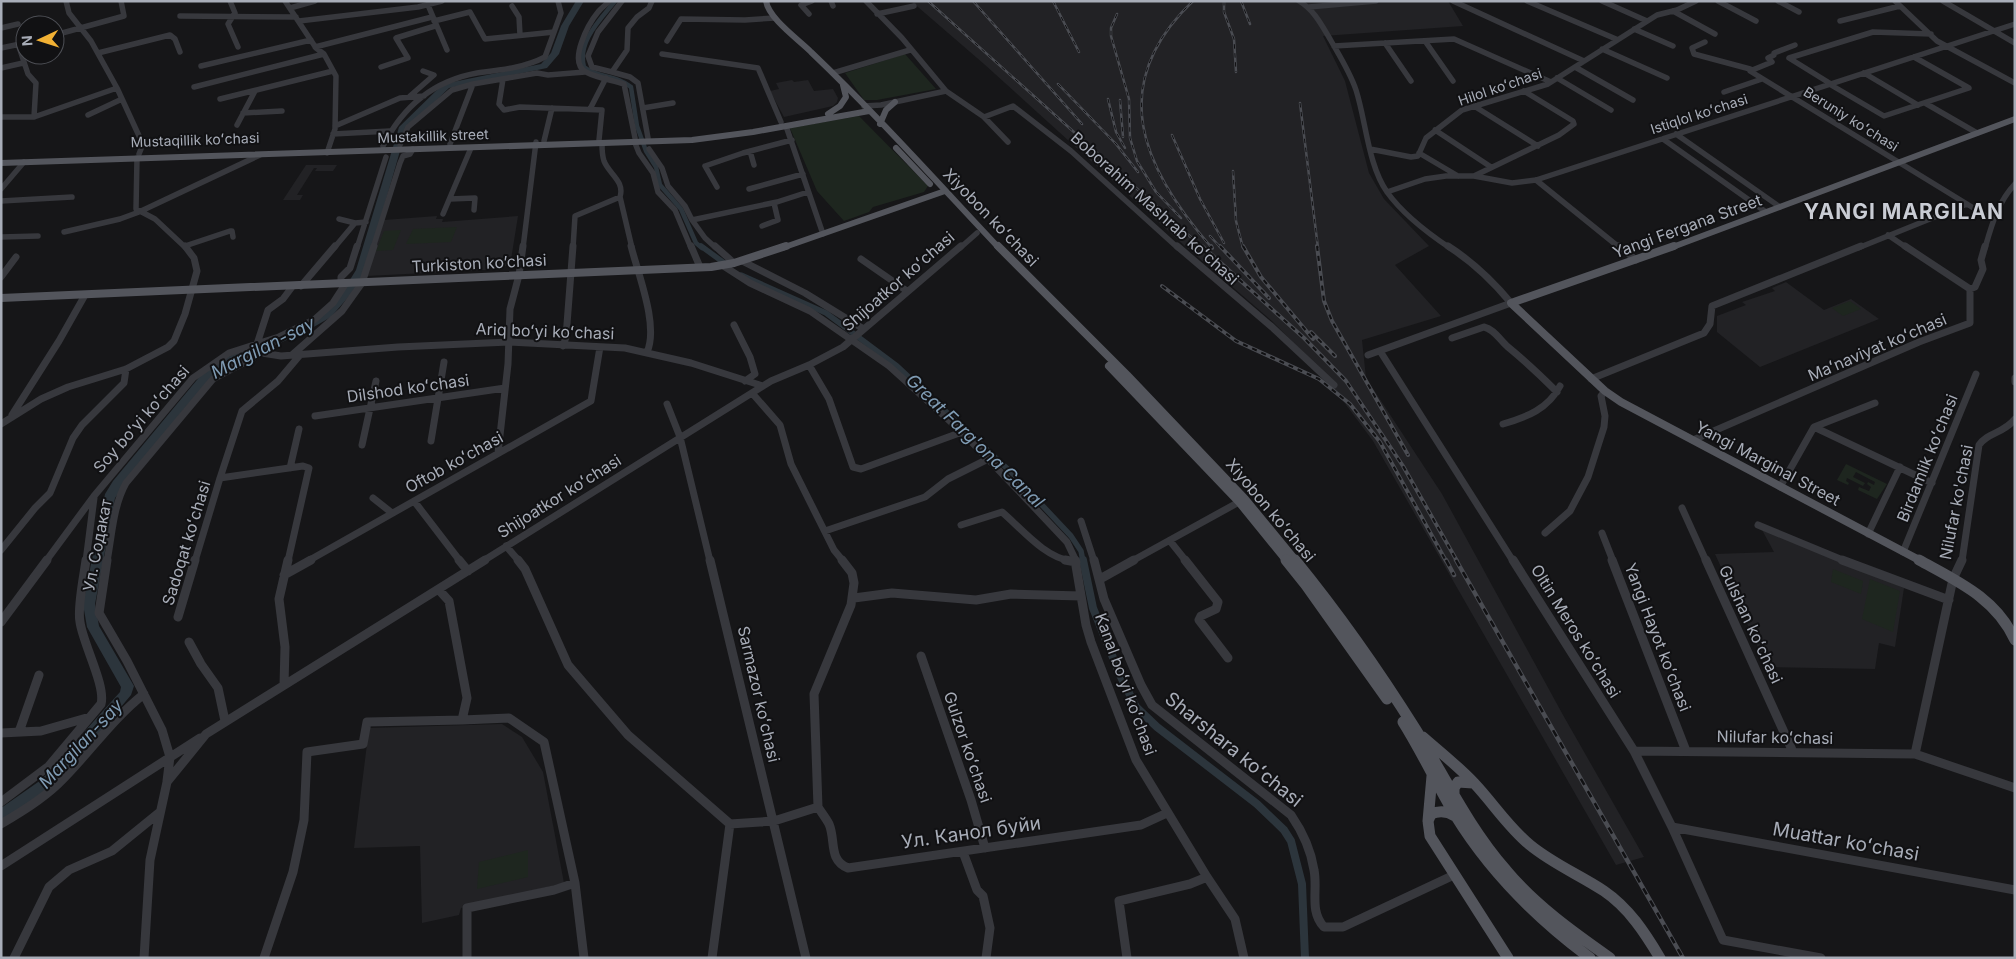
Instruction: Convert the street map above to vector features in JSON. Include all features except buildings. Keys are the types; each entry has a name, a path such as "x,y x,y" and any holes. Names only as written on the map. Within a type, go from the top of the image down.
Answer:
{"main road":[{"name":"Xiyobon koʻchasi","path":"766,1 767,8 775,18 833,73 866,108 977,233 1245,499 1308,576 1363,651 1416,730 1454,797 1484,843 1506,871 1560,924 1610,958"},
{"path":"828,114 844,102 846,97 843,84"},
{"path":"880,124 886,110 895,102"},
{"name":"Xiyobon koʻchasi","path":"866,108 942,192 1174,428 1239,502 1306,585 1357,654 1408,728 1432,776 1456,817 1494,870 1517,896 1549,926 1590,958"},
{"name":"Mustakillik street","path":"793,122 866,108"},
{"name":"Mustakillik street","path":"1,161 24,162 138,156 260,155 328,150 387,150 402,147 450,144 535,144 705,139 866,108"},
{"name":"Yangi Fergana Street","path":"1511,303 1636,260 2015,119"},
{"name":"Mustakillik street","path":"635,141 648,138 659,140"},
{"name":"Mustakillik street","path":"402,147 413,149 471,148 544,142 601,142"},
{"name":"Mustaqillik koʻchasi","path":"1,161 328,150"},
{"name":"Turkiston ko’chasi","path":"1,298 292,287 711,267 738,262 942,192"},
{"name":"Yangi Marginal Street","path":"1511,303 1605,391 1974,591 1993,606 2006,623 2015,640"},
{"path":"1416,730 1474,783 1512,828 1529,844 1558,865 1604,891 1618,902 1642,930 1660,958"},
{"path":"1432,776 1427,824 1430,836 1508,958"},
{"path":"1454,797 1454,788 1458,782 1474,783"},
{"path":"1427,824 1431,814 1434,812 1443,811 1456,817"}],"street":[{"path":"1,424 41,399 68,387 126,369 171,345 192,291 197,266 193,254 185,246 149,216 136,209 134,202 138,156 141,149 140,138 117,88 98,53 69,14 66,1"},
{"path":"65,33 124,16 121,1"},
{"path":"230,1 235,13 228,24 238,47"},
{"path":"285,1 315,47 324,54 336,76 335,126 328,150"},
{"path":"290,8 315,1"},
{"path":"180,16 298,19 428,5 442,1"},
{"name":"Soy boʻyi koʻchasi","path":"1,622 94,496 193,378 206,367 233,351 259,349 317,318 340,297 346,283 341,280 341,277 350,268 366,222 387,150 390,131 413,104 440,84 453,79 542,59 547,54 561,13 558,1"},
{"path":"609,1 598,12 580,48 577,62 580,69 585,72 624,84 639,153 653,173 658,192 675,210 700,267"},
{"path":"622,1 598,32 588,56 592,67 630,77 638,83 648,138"},
{"path":"612,72 627,50 628,28 637,16 649,8 652,1"},
{"path":"809,14 801,5 812,1"},
{"path":"866,1 902,38 910,50 946,91 984,116 1008,142"},
{"path":"1300,1 1309,7 1347,69 1356,89 1377,172 1387,192 1426,232 1466,258 1492,280 1511,303"},
{"path":"1309,7 1376,1"},
{"path":"1453,1 1584,61"},
{"path":"1527,1 1616,39"},
{"path":"1602,1 1647,21"},
{"name":"Hilol koʻchasi","path":"1419,153 1426,138 1462,110 1551,82 1616,39 1657,15 1675,11 1696,1"},
{"path":"1718,1 1756,21"},
{"path":"1778,1 1798,12"},
{"path":"1895,1 1934,38 2015,82"},
{"path":"1943,1 1993,32 2015,43"},
{"path":"1677,3 1675,11 1715,34"},
{"path":"428,5 447,50"},
{"path":"512,6 519,17 520,35"},
{"path":"877,14 914,6"},
{"path":"1840,21 1900,6"},
{"path":"315,47 470,12 484,39 554,32"},
{"path":"668,41 681,19 744,20 775,18"},
{"path":"380,67 408,58 396,38 434,21"},
{"name":"Istiqlol koʻchasi","path":"1387,192 1425,179 1458,176 1474,176 1512,182 1536,180 2015,24"},
{"path":"1,28 15,25"},
{"path":"1634,29 1673,46"},
{"path":"1914,57 1969,88 1884,116 1789,58 1873,32 1931,34"},
{"path":"98,53 170,35 175,39 180,52"},
{"path":"1334,46 1454,39 1551,82"},
{"path":"201,66 311,40"},
{"path":"1425,41 1453,81"},
{"name":"Beruniy koʻchasi","path":"1705,42 1692,48 1694,54 1709,61 1738,63 1993,220"},
{"path":"1385,43 1411,81"},
{"path":"1,48 15,45"},
{"path":"1750,70 1772,62 1768,58 1774,56 1774,52 1795,46"},
{"path":"1602,49 1666,78"},
{"path":"833,73 910,50"},
{"path":"194,87 324,54"},
{"path":"662,54 758,68 792,140 823,234"},
{"path":"1,68 15,65"},
{"path":"24,65 36,84 34,117"},
{"path":"1575,67 1633,100"},
{"path":"220,99 334,71"},
{"path":"335,126 410,96 434,75 423,71"},
{"path":"402,147 408,127 449,92 473,84 537,74 585,72"},
{"path":"1864,73 1918,105"},
{"path":"590,109 606,78"},
{"path":"1557,78 1611,110"},
{"path":"503,79 499,104 504,110 520,107 603,111 601,142 604,161 623,191 620,197 637,271 644,286 651,343 647,352"},
{"path":"1724,92 1762,79"},
{"path":"450,144 473,84"},
{"path":"1,117 34,117 117,88"},
{"path":"237,125 254,91"},
{"path":"866,108 946,91"},
{"path":"1474,176 1559,136 1574,124 1524,91"},
{"path":"410,96 424,96"},
{"path":"88,115 122,99"},
{"path":"643,108 673,102"},
{"path":"1925,103 1977,133"},
{"name":"Boborahim Mashrab koʻchasi","path":"984,116 1013,106 1049,132 1210,277 1272,327 1334,385"},
{"path":"1474,106 1538,146"},
{"path":"544,142 552,108"},
{"path":"243,113 282,111"},
{"path":"1435,130 1491,167"},
{"path":"333,134 390,131"},
{"path":"1676,134 1780,207"},
{"path":"1663,139 1766,212"},
{"path":"716,187 704,166 792,140"},
{"path":"498,453 509,342 510,309 519,275 535,144"},
{"path":"444,214 451,188 471,148"},
{"name":"Sadoqat koʻchasi","path":"178,617 242,411 278,381 296,355 342,311 362,283 400,163 403,156 410,154 413,149"},
{"path":"649,149 662,168 668,186 685,206 705,238 738,262 805,293 862,328"},
{"path":"1370,149 1411,157 1418,156 1419,153 1458,176"},
{"path":"750,151 754,165"},
{"path":"64,232 120,219 139,212 260,155"},
{"path":"1,189 24,162"},
{"path":"749,189 803,174"},
{"path":"1536,180 1636,260"},
{"path":"1888,234 1970,289 1975,287 1983,269 1981,260 1993,220 2003,197 2015,184"},
{"path":"692,220 774,202 808,192"},
{"path":"1,201 72,197"},
{"path":"563,346 566,337 575,216 620,197"},
{"path":"447,199 475,198 474,210"},
{"path":"762,226 778,220 774,202"},
{"path":"1591,378 1704,333 1709,330 1712,323 1712,306 1967,204"},
{"path":"339,219 355,223 366,222"},
{"path":"301,286 355,223"},
{"path":"185,246 230,231 232,231 233,237"},
{"name":"Shijoatkor koʻchasi","path":"166,786 206,734 763,386 809,365 843,346 862,328 977,233"},
{"path":"1,237 38,236"},
{"path":"1,277 16,257"},
{"path":"861,259 907,291"},
{"name":"Kanal boʻyi koʻchasi","path":"722,265 742,280 801,305 866,348 907,381 962,432 1067,542 1076,562 1091,642 1136,760 1167,813 1235,919 1244,958"},
{"path":"259,349 268,310 283,299 292,287"},
{"name":"Maʻnaviyat koʻchasi","path":"1693,440 1920,342 1970,323 1972,314 1969,297 1970,289"},
{"path":"11,416 38,371 74,318 85,295"},
{"name":"Yangi Fergana Street","path":"1368,355 1511,303"},
{"path":"734,325 750,357 755,374 745,381"},
{"path":"1452,338 1484,327 1489,328 1507,346 1559,389 1555,397 1531,415 1503,424"},
{"name":"Ariq boʻyi koʻchasi","path":"259,349 296,355 398,347 509,342 626,348 690,363 763,386"},
{"name":"Oftob koʻchasi","path":"284,575 591,401 600,348"},
{"name":"Ул. Содакат","path":"170,757 162,730 99,613 102,586 121,492 205,388 219,375 259,349"},
{"name":"Oltin Meros koʻchasi","path":"1380,351 1634,751 1672,827 1723,940 1821,958"},
{"path":"431,441 444,362"},
{"path":"809,365 829,399 853,467 856,469 861,469 962,432"},
{"path":"1,550 35,508 50,494 74,438 82,425 124,383 126,369"},
{"name":"Birdamlik koʻchasi","path":"1904,552 1976,374"},
{"path":"362,445 376,381"},
{"name":"Dilshod koʻchasi","path":"315,416 505,388"},
{"path":"1545,534 1574,506 1580,493 1601,441 1605,420 1601,396 1605,391"},
{"path":"506,546 526,569 568,665 628,735 730,824 774,822 818,807 814,694 854,598 854,583 852,573 834,550 790,464 780,425 752,393"},
{"path":"1780,487 1814,427 1875,403"},
{"name":"Sarmazor koʻchasi","path":"668,404 680,437 806,958"},
{"name":"Nilufar ko'chasi","path":"1953,579 1962,561 1978,445 1983,439 2008,428 2015,419"},
{"path":"1814,427 1932,483"},
{"path":"290,468 299,429"},
{"path":"825,531 925,497 948,479 988,459"},
{"name":"Sadoqat koʻchasi","path":"220,478 306,466 309,470 279,599 284,647 284,685"},
{"path":"1868,534 1900,467"},
{"name":"Soy boʻyi koʻchasi","path":"1,802 49,766 101,704 103,697 102,689 87,651 79,620 94,496"},
{"path":"373,498 392,513"},
{"path":"414,501 468,571"},
{"path":"1100,579 1239,502"},
{"name":"Gulshan koʻchasi","path":"1682,508 1793,752"},
{"path":"961,525 1002,512 1025,533 1060,558 1066,562 1076,562"},
{"name":"Sharshara koʻchasi","path":"1081,521 1100,579 1104,599 1141,685 1152,705 1291,815 1302,830 1315,870 1317,888 1315,916 1318,922 1324,927 1343,926 1454,875"},
{"path":"1758,525 1881,576 1949,600"},
{"name":"Yangi Hayot koʻchasi","path":"1602,533 1686,751"},
{"path":"1170,541 1218,602 1216,609 1201,616 1199,620 1228,658"},
{"path":"1915,754 1953,579"},
{"path":"439,590 449,601 467,698 462,720"},
{"path":"854,598 892,593 976,600 1011,594 1081,596"},
{"path":"189,642 201,664 218,688 225,722"},
{"name":"Gulzor koʻchasi","path":"921,656 978,821 985,848"},
{"path":"19,732 39,675"},
{"path":"1,824 40,800 57,785 120,713 144,694"},
{"path":"1,733 41,731 90,717"},
{"path":"264,958 293,872 304,820 307,752 363,744 367,722 509,718 544,742 575,883 584,958"},
{"path":"1,866 206,734"},
{"name":"Nilufar koʻchasi","path":"1634,751 1915,754 2015,788"},
{"path":"144,958 150,860 166,786 170,757"},
{"name":"Ул. Канол буйи","path":"818,807 829,824 833,850 839,863 844,867 962,852 1140,825 1167,813"},
{"path":"14,958 49,888 69,870 112,851 160,812"},
{"path":"712,958 730,824"},
{"name":"Muattar koʻchasi","path":"1672,827 2015,890"},
{"path":"962,852 976,890 984,896 990,928 986,958"},
{"path":"1128,958 1119,901 1190,884 1207,877"},
{"path":"467,958 467,908 554,890 575,883"}],"shaded area":[{"path":"911,1 1448,1 1463,26 1323,36 1345,81 1369,173 1384,199 1429,246 1395,265 1441,316 1362,340 1366,378 1442,494 1563,715 1644,857 1616,865 1373,441 1320,370 1272,321 1177,239 984,64"},
{"path":"905,54 936,89 877,100 864,100 845,73"},
{"path":"792,80 794,82 808,80 814,91 833,89 838,98 837,102 833,106 784,117 770,91 779,89 776,83"},
{"path":"859,116 928,186 924,192 873,207 869,212 844,221 817,191 790,128"},
{"path":"306,165 337,165 333,171 315,171 317,168 314,168 297,195 303,195 300,200 283,200"},
{"path":"437,216 436,219 443,219 442,222 518,216 510,266 504,266 503,269 367,276 384,220"},
{"path":"457,227 451,242 406,244 413,229"},
{"path":"401,230 393,250 376,251 384,231"},
{"path":"1786,282 1824,310 1851,299 1879,319 1760,367 1717,332 1717,316 1746,305 1742,302 1775,291 1772,288"},
{"path":"1850,301 1861,309 1843,316 1832,308"},
{"path":"1846,464 1887,484 1877,499 1858,490 1859,487 1869,491 1871,487 1867,484 1868,482 1874,485 1875,482 1856,472 1853,477 1865,483 1863,486 1847,478 1848,485 1837,480"},
{"path":"1761,528 1904,588 1895,647 1879,643 1875,669 1767,667 1715,554 1774,552"},
{"path":"1833,569 1863,581 1861,594 1831,582"},
{"path":"1870,579 1900,591 1893,632 1862,619"},
{"path":"502,724 522,737 543,772 564,883 461,908 459,915 422,923 420,846 354,848 369,728"},
{"path":"528,850 528,877 477,889 479,862"}],"waterway":[{"name":"Margilan-say","path":"308,326 327,315 341,301 361,270 402,129 446,86 544,66 555,54 565,26 580,1"},
{"name":"Great Farg'ona Canal","path":"615,1 587,39 583,57 584,67 589,71 620,80 631,87 637,126 646,151 656,167 660,185 681,209 696,243 702,248"},
{"name":"Great Farg'ona Canal","path":"701,246 727,265"},
{"name":"Great Farg'ona Canal","path":"741,275 826,313 897,366 1012,473 1071,536 1081,551 1083,561"},
{"name":"Margilan-say","path":"1,816 46,785 125,695 128,686 93,627 89,604 109,497 117,484 180,406 210,372 236,358 287,336"},
{"name":"Great Farg'ona Canal","path":"1083,560 1093,608 1120,675 1136,707 1157,727 1257,804 1284,830 1291,841 1302,884 1305,958"}],"railway":[{"path":"928,1 1203,248"},
{"path":"973,1 1082,124"},
{"path":"1053,1 1079,52"},
{"path":"1193,1 1166,32 1149,64 1142,95 1143,126 1152,157 1167,187 1187,218 1212,248 1211,246"},
{"path":"1224,1 1224,12 1234,39 1236,72"},
{"path":"1241,1 1250,24"},
{"path":"1117,14 1111,28 1111,36 1129,99 1130,138 1137,161 1156,192 1181,218"},
{"path":"1058,84 1116,144 1138,172"},
{"path":"1108,99 1116,132 1125,148"},
{"path":"1120,100 1123,137"},
{"path":"1300,103 1318,248"},
{"path":"1172,135 1200,199 1224,243"},
{"path":"1233,171 1236,221 1243,248"},
{"path":"1210,236 1221,248"},
{"path":"1202,246 1304,338 1346,381 1403,466 1457,561"},
{"path":"1220,246 1269,298"},
{"path":"1243,246 1261,277 1313,339"},
{"path":"1317,246 1324,301 1332,321 1408,455"},
{"path":"1162,286 1236,341 1319,379 1350,404 1380,442 1446,561"},
{"path":"1311,332 1335,356"},
{"path":"1446,560 1454,575"},
{"path":"1456,560 1683,958"}],"district":[{"name":"YANGI MARGILAN","path":"1904,212"}]}
